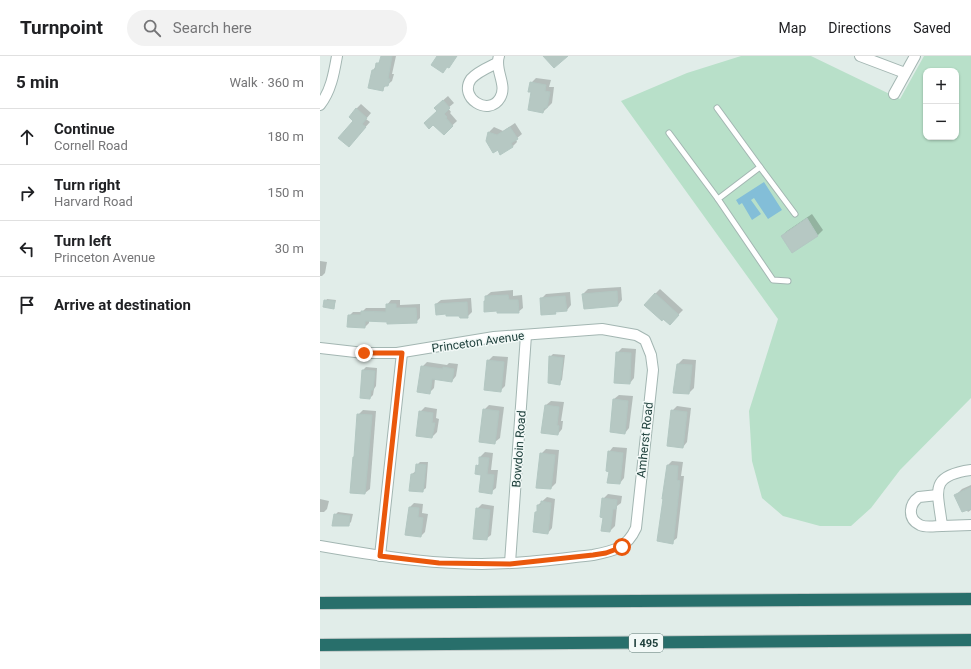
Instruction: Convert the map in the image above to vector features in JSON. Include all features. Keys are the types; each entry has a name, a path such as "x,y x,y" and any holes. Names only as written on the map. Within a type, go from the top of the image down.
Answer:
{"highway":[{"path":"320,603 971,598"},
{"name":"I 495","path":"320,645 971,640"}],"street":[{"path":"320,105 332,83 337,56"},
{"path":"860,56 905,73"},
{"path":"894,94 915,56"},
{"name":"Princeton Avenue","path":"320,348 364,353 402,353 494,337 602,329 636,335"},
{"name":"Bowdoin Road","path":"510,564 526,335"},
{"name":"Amherst Road","path":"510,564 606,553 622,547 631,538 636,528 653,370 651,355 645,340 636,335"},
{"path":"380,556 402,353"},
{"path":"942,526 938,496 940,483 944,478 954,473 971,470"},
{"path":"938,496 925,495 919,497 912,504 911,514 916,522 921,525 971,525"},
{"path":"320,546 380,556 439,563 510,564"}],"lane":[{"path":"717,108 760,168 796,214"},
{"path":"669,133 718,199 773,280 788,281"},
{"path":"718,199 760,168"}],"green space":[{"path":"741,56 811,56 900,99 924,56 971,56 971,398 900,470 871,508 851,526 820,526 783,516 762,498 752,461 749,411 778,319 621,101 687,73"}],"water":[{"path":"764,182 782,210 768,219 754,198 751,200 761,214 752,220 742,203 739,205 736,200"}],"building":[{"path":"381,56 392,56 388,79 390,79 388,86 384,86 383,91 368,88 372,70 375,70 376,63 379,63"},
{"path":"437,56 457,56 449,68 447,67 443,73 431,65"},
{"path":"543,56 568,56 554,68"},
{"path":"530,82 546,85 545,91 550,92 547,108 544,108 543,113 528,110 531,92 528,92"},
{"path":"443,100 450,108 444,114 453,126 444,135 433,125 429,129 424,123 437,111 434,108"},
{"path":"356,108 367,118 362,124 366,127 349,147 338,138 353,121 349,117"},
{"path":"510,127 518,139 511,143 513,147 500,155 498,150 493,153 486,141 488,132 497,135"},
{"path":"807,218 818,236 792,253 781,236"},
{"path":"617,291 618,306 584,309 582,294"},
{"path":"655,293 679,315 670,325 663,319 662,321 644,305"},
{"path":"508,295 509,300 518,300 519,313 497,313 497,311 484,312 485,296"},
{"path":"565,296 567,311 555,312 556,314 541,315 540,298"},
{"path":"324,300 335,301 334,309 323,307"},
{"path":"467,302 468,318 446,316 446,314 436,315 435,304"},
{"path":"386,304 396,304 396,308 416,308 417,323 387,324 387,322 365,321 365,328 347,327 348,315 361,315 361,311 386,312"},
{"path":"616,352 631,353 630,384 614,383"},
{"path":"549,356 563,358 560,385 548,383"},
{"path":"487,360 504,362 501,392 484,390"},
{"path":"677,364 692,365 689,394 673,393"},
{"path":"421,366 454,369 452,382 432,379 430,394 417,392"},
{"path":"362,370 375,371 373,390 371,390 370,399 360,398"},
{"path":"613,399 628,401 625,434 610,432"},
{"path":"545,405 559,407 557,425 559,426 558,435 541,433"},
{"path":"483,409 499,411 495,444 479,442"},
{"path":"671,410 687,412 683,448 667,446"},
{"path":"419,411 433,413 432,423 435,423 432,438 416,436"},
{"path":"357,414 372,415 365,494 350,493"},
{"path":"608,451 623,453 620,484 607,483 609,472 606,471"},
{"path":"540,453 555,455 551,489 536,488"},
{"path":"479,457 489,458 487,474 494,475 492,494 479,492 481,475 475,474 476,465 479,466"},
{"path":"416,464 426,465 423,492 409,491 411,474 415,474"},
{"path":"667,465 678,466 677,480 680,481 673,544 657,541"},
{"path":"971,487 971,509 962,512 954,495"},
{"path":"602,498 617,500 616,509 613,509 610,532 601,531 603,518 600,517"},
{"path":"541,501 551,503 548,534 533,532 535,512 537,512 537,505 541,505"},
{"path":"409,507 419,508 418,517 423,518 421,537 405,535"},
{"path":"476,508 490,510 487,540 473,539"},
{"path":"334,514 350,516 349,526 332,526"}],"route":[{"path":"364,353 402,353 380,556 439,563 510,564 593,555 606,553 622,547"}]}
